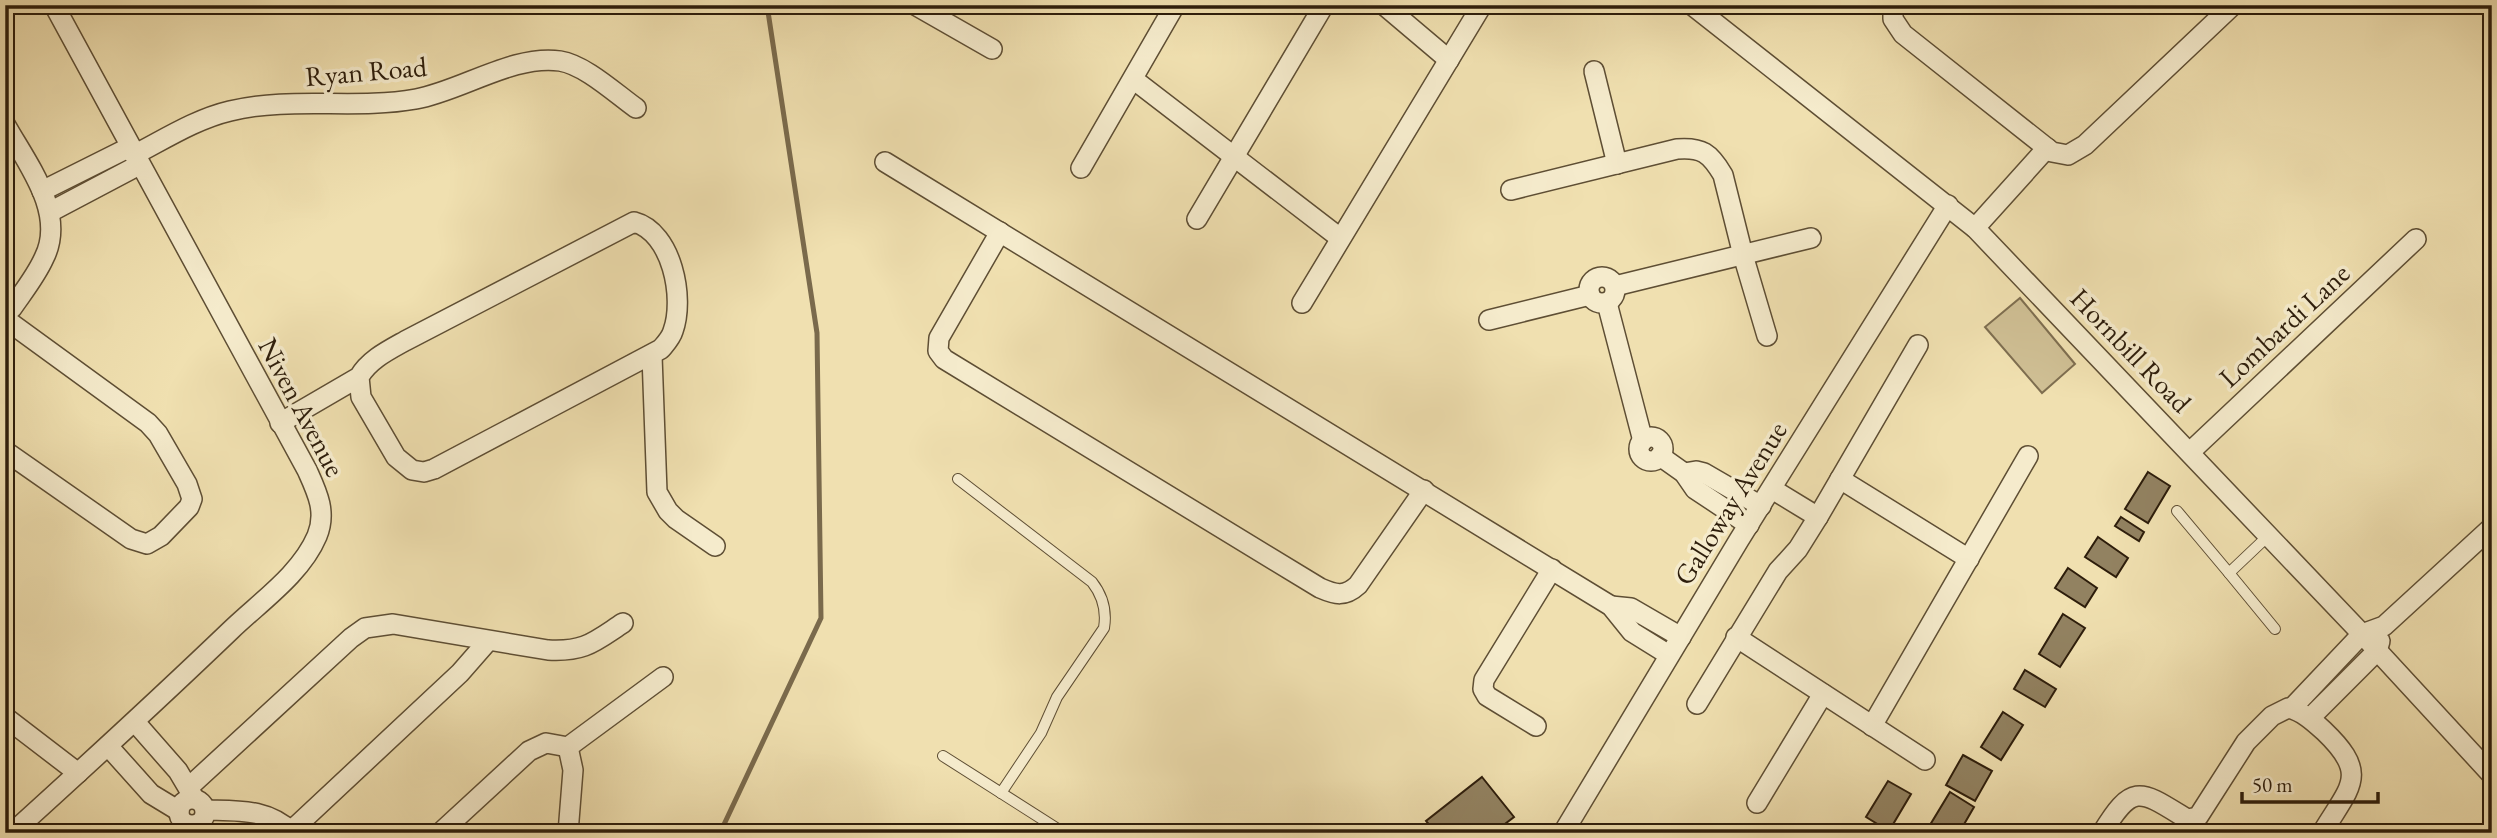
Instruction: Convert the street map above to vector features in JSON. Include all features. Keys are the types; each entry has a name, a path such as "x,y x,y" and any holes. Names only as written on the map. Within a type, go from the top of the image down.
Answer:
{"street":[{"name":"Niven Avenue","path":"12,833 135,722 295,569 317,536 321,520 321,506 307,470 54,5"},
{"path":"915,5 992,49"},
{"path":"1081,168 1175,5"},
{"path":"1197,219 1324,5"},
{"path":"1384,5 1449,60"},
{"path":"1302,303 1482,5"},
{"name":"Hornbill Road","path":"1692,5 1975,228 2190,452 2492,775"},
{"path":"1893,5 1893,19 1903,34 2059,155 2068,155 2085,145 2234,5"},
{"name":"Ryan Road","path":"134,155 202,120 231,111 266,106 389,103 418,99 513,67 541,61 560,61 579,67 636,108"},
{"path":"1594,71 1617,164"},
{"path":"1133,79 1340,238"},
{"path":"5,124 42,191 50,212 50,242 46,257 9,316 148,423 158,434 181,472 192,499 189,507 161,536 147,544 142,543 131,539 5,451"},
{"path":"1510,190 1677,149 1694,148 1707,154 1723,175 1766,336"},
{"path":"1975,228 2047,148"},
{"path":"42,191 134,155"},
{"path":"50,212 134,155"},
{"path":"886,162 1611,606 1632,632 1669,655"},
{"name":"Galloway Avenue","path":"1563,833 1669,655 1948,205"},
{"path":"634,222 650,229 656,235 672,267 676,282 677,317 674,330 670,339 652,356 424,472 412,470 396,457 361,397 359,377 363,369 374,360 404,341 634,222"},
{"path":"1000,232 939,338 938,351 944,359 1320,589 1343,595 1358,585 1423,490"},
{"path":"1489,320 1604,294 1811,238"},
{"name":"Lombardi Lane","path":"2190,452 2416,239"},
{"path":"1604,294 1643,441 1640,451 1645,459 1656,459 1660,456 1684,473 1695,489 1749,525"},
{"path":"1697,704 1778,571 1798,550 1918,345"},
{"path":"652,356 657,492 676,519 715,546"},
{"path":"280,423 359,377"},
{"path":"1872,726 2028,456"},
{"path":"1684,473 1704,473 1761,506"},
{"path":"1840,480 1969,559"},
{"path":"1772,489 1818,517"},
{"path":"2102,833 2119,806 2133,796 2159,802 2187,818 2198,817 2246,742 2272,716 2292,708 2362,634 2384,626 2492,527"},
{"path":"1536,726 1487,696 1483,690 1484,680 1552,569"},
{"path":"1611,606 1632,608 1681,637"},
{"path":"196,798 351,638 365,628 393,624 548,650 577,650 589,646 623,623"},
{"path":"2310,718 2377,651 2384,626"},
{"path":"1736,637 1925,760"},
{"path":"196,798 268,815 292,832 442,690 488,641"},
{"path":"440,833 539,744 568,747 663,677"},
{"path":"1757,803 1823,694"},
{"path":"2292,708 2310,718 2345,754 2351,765 2352,775 2348,789 2322,833"},
{"path":"5,717 78,773"},
{"path":"108,746 151,793 184,823 201,821 196,798 135,722"},
{"path":"568,747 572,755 573,771 568,833"}],"lane":[{"path":"958,479 1091,582 1104,601 1104,628 1057,696 1041,733 1001,793"},
{"path":"2177,511 2275,629"},
{"path":"2229,573 2268,536"},
{"path":"943,756 1064,833"}],"shaded area":[{"path":"2020,298 2075,364 2042,393 1985,327"}],"building":[{"path":"2148,472 2170,486 2148,523 2125,509"},
{"path":"2121,517 2144,532 2139,541 2115,526"},
{"path":"2098,537 2128,558 2116,577 2085,557"},
{"path":"2068,568 2097,588 2085,607 2055,588"},
{"path":"2063,614 2085,628 2060,667 2039,654"},
{"path":"2025,670 2056,689 2045,707 2014,689"},
{"path":"2003,712 2023,725 2001,760 1981,747"},
{"path":"1963,755 1992,771 1975,801 1946,785"},
{"path":"1482,777 1514,817 1493,833 1436,833 1426,821"},
{"path":"1888,781 1911,794 1889,831 1866,817"},
{"path":"1950,792 1974,807 1959,833 1944,833 1930,825"}],"waterway":[{"path":"720,833 821,618 817,333 767,5"}]}
